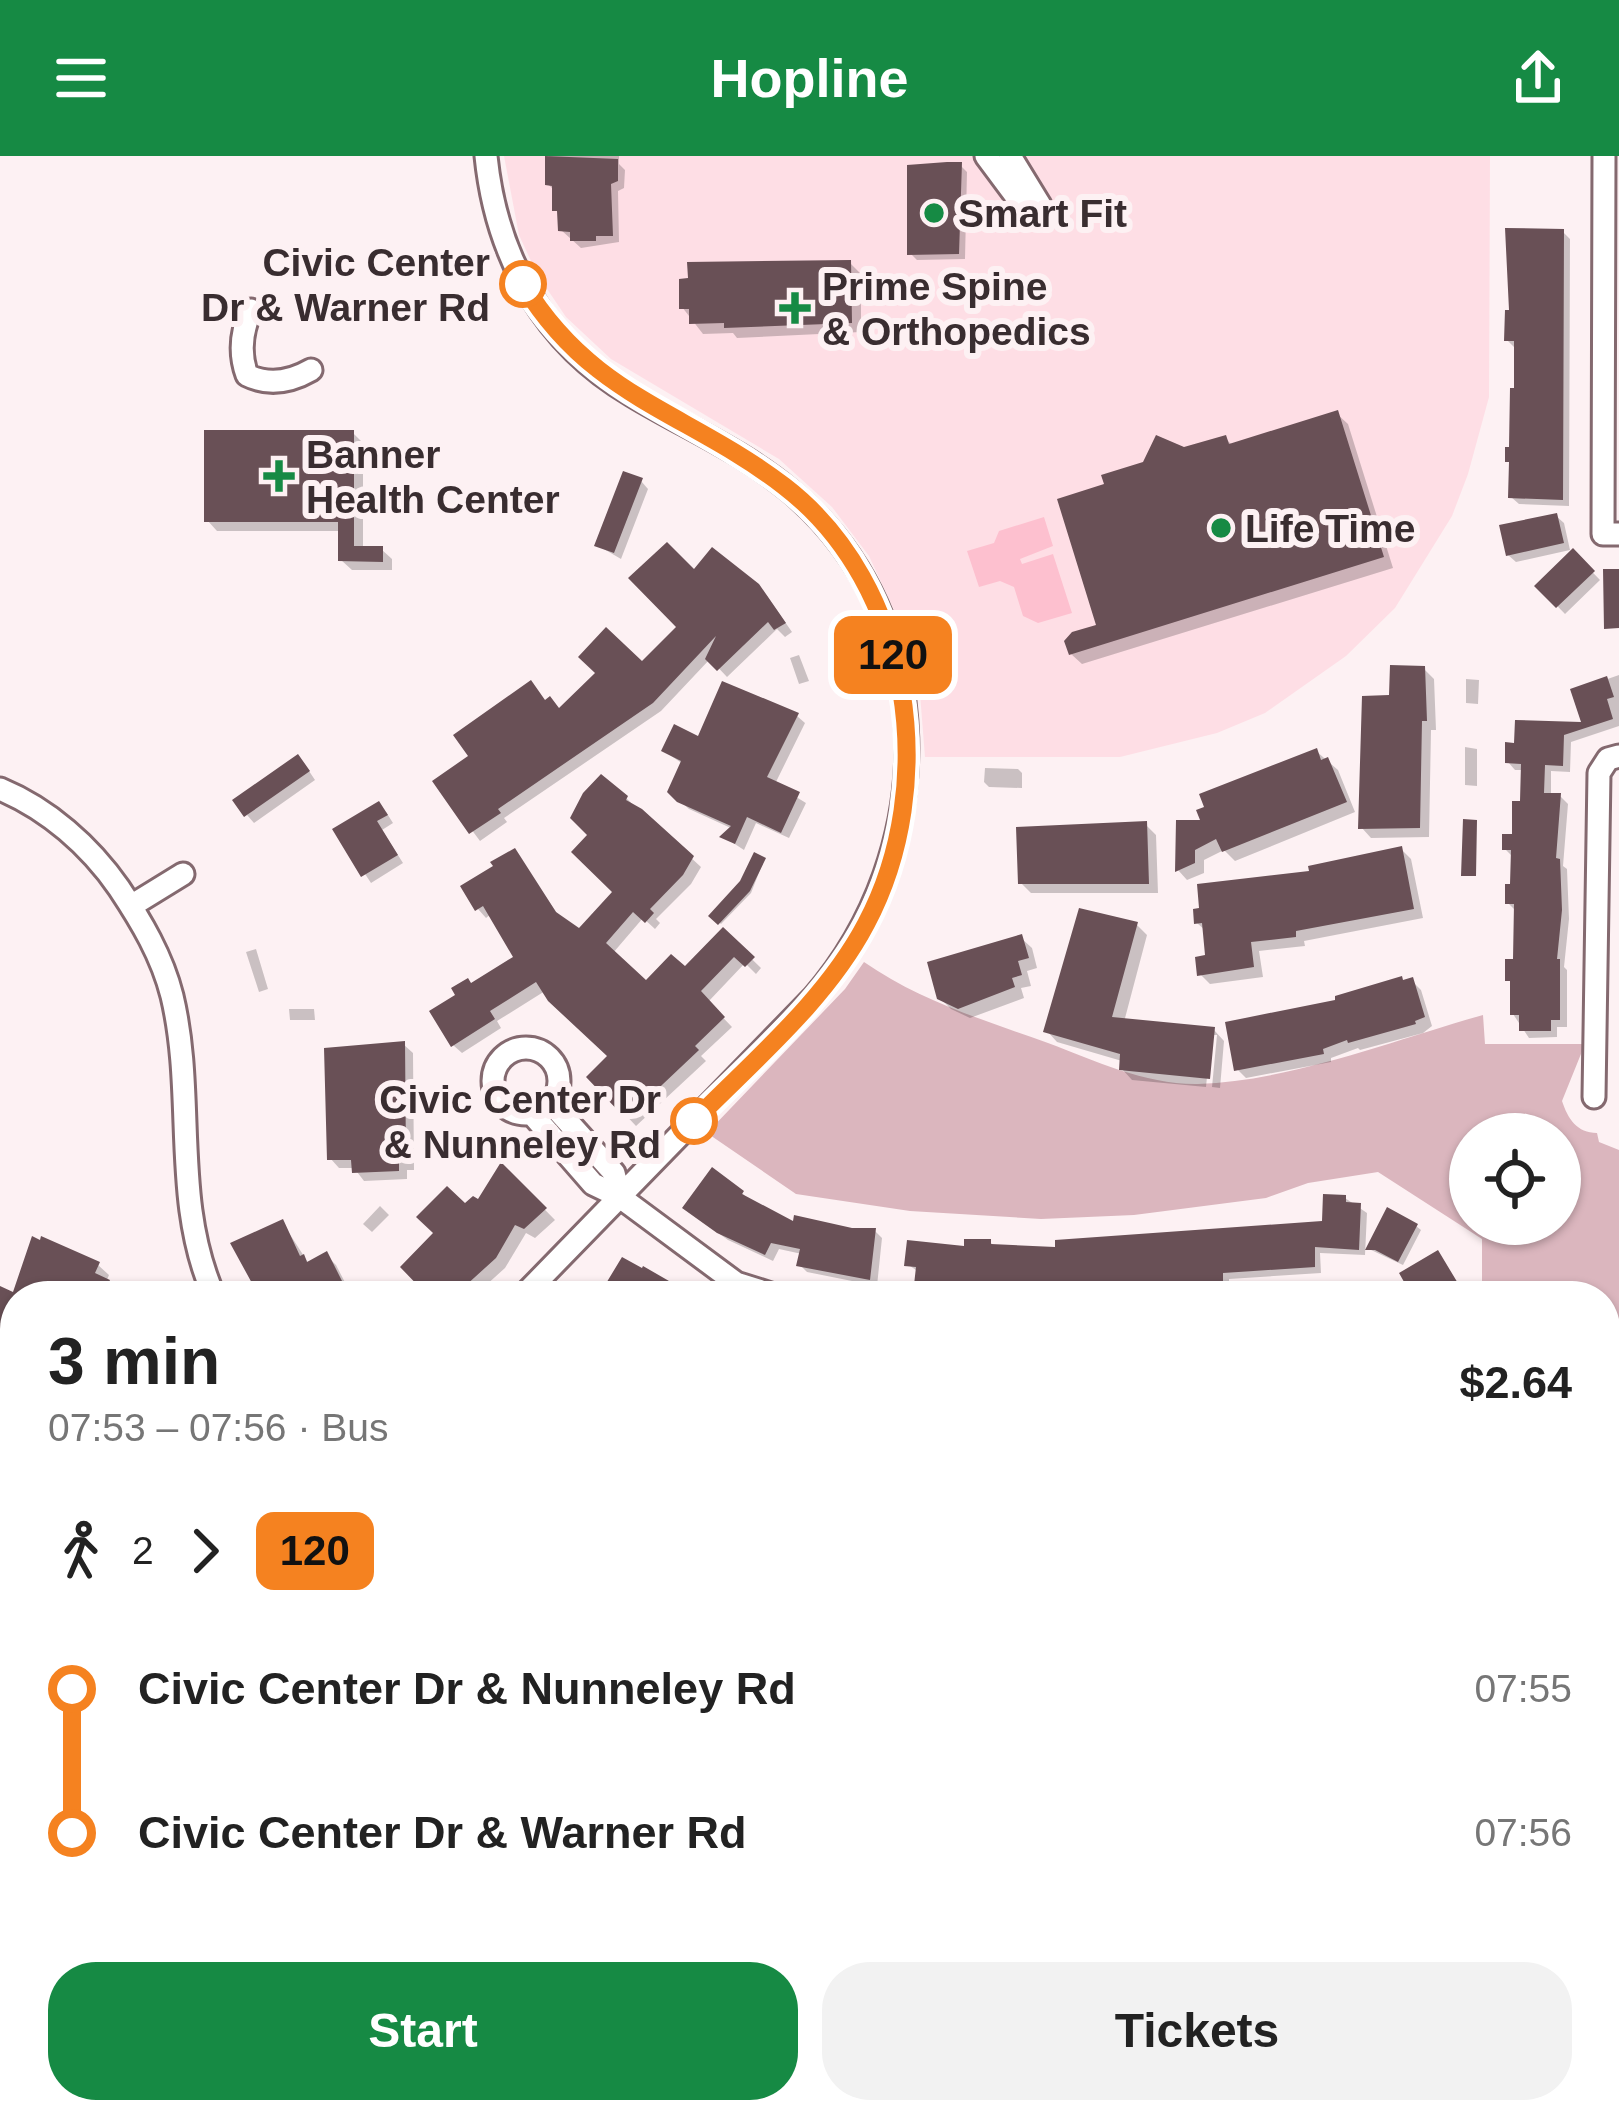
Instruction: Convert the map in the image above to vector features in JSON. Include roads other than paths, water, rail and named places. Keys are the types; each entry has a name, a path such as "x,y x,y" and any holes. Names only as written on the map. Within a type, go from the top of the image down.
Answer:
{"street":[{"path":"486,156 506,250 538,310 594,369 629,394 742,456 816,515 871,597 899,673 908,757 896,849 856,941 813,998 538,1281"},
{"path":"986,156 1015,195 1040,205 1010,156"},
{"path":"1604,156 1612,307 1611,534"},
{"path":"251,310 243,327 242,360 247,375 258,381 292,382 311,370"},
{"path":"1594,1097 1609,982 1599,773 1614,758"},
{"path":"0,789 70,832 104,866 157,953 171,993 180,1057 189,1222 209,1281"},
{"path":"131,906 183,874"},
{"path":"542,1108 614,1174 620,1197 735,1281"}],"place":[{"name":"Smart Fit","path":"934,213"},
{"name":"Civic Center Dr & Warner Rd","path":"523,284"},
{"name":"Prime Spine & Orthopedics","path":"795,308"},
{"name":"Banner Health Center","path":"279,476"},
{"name":"Life Time","path":"1221,528"},
{"name":"Civic Center Dr & Nunneley Rd","path":"694,1121"}]}
